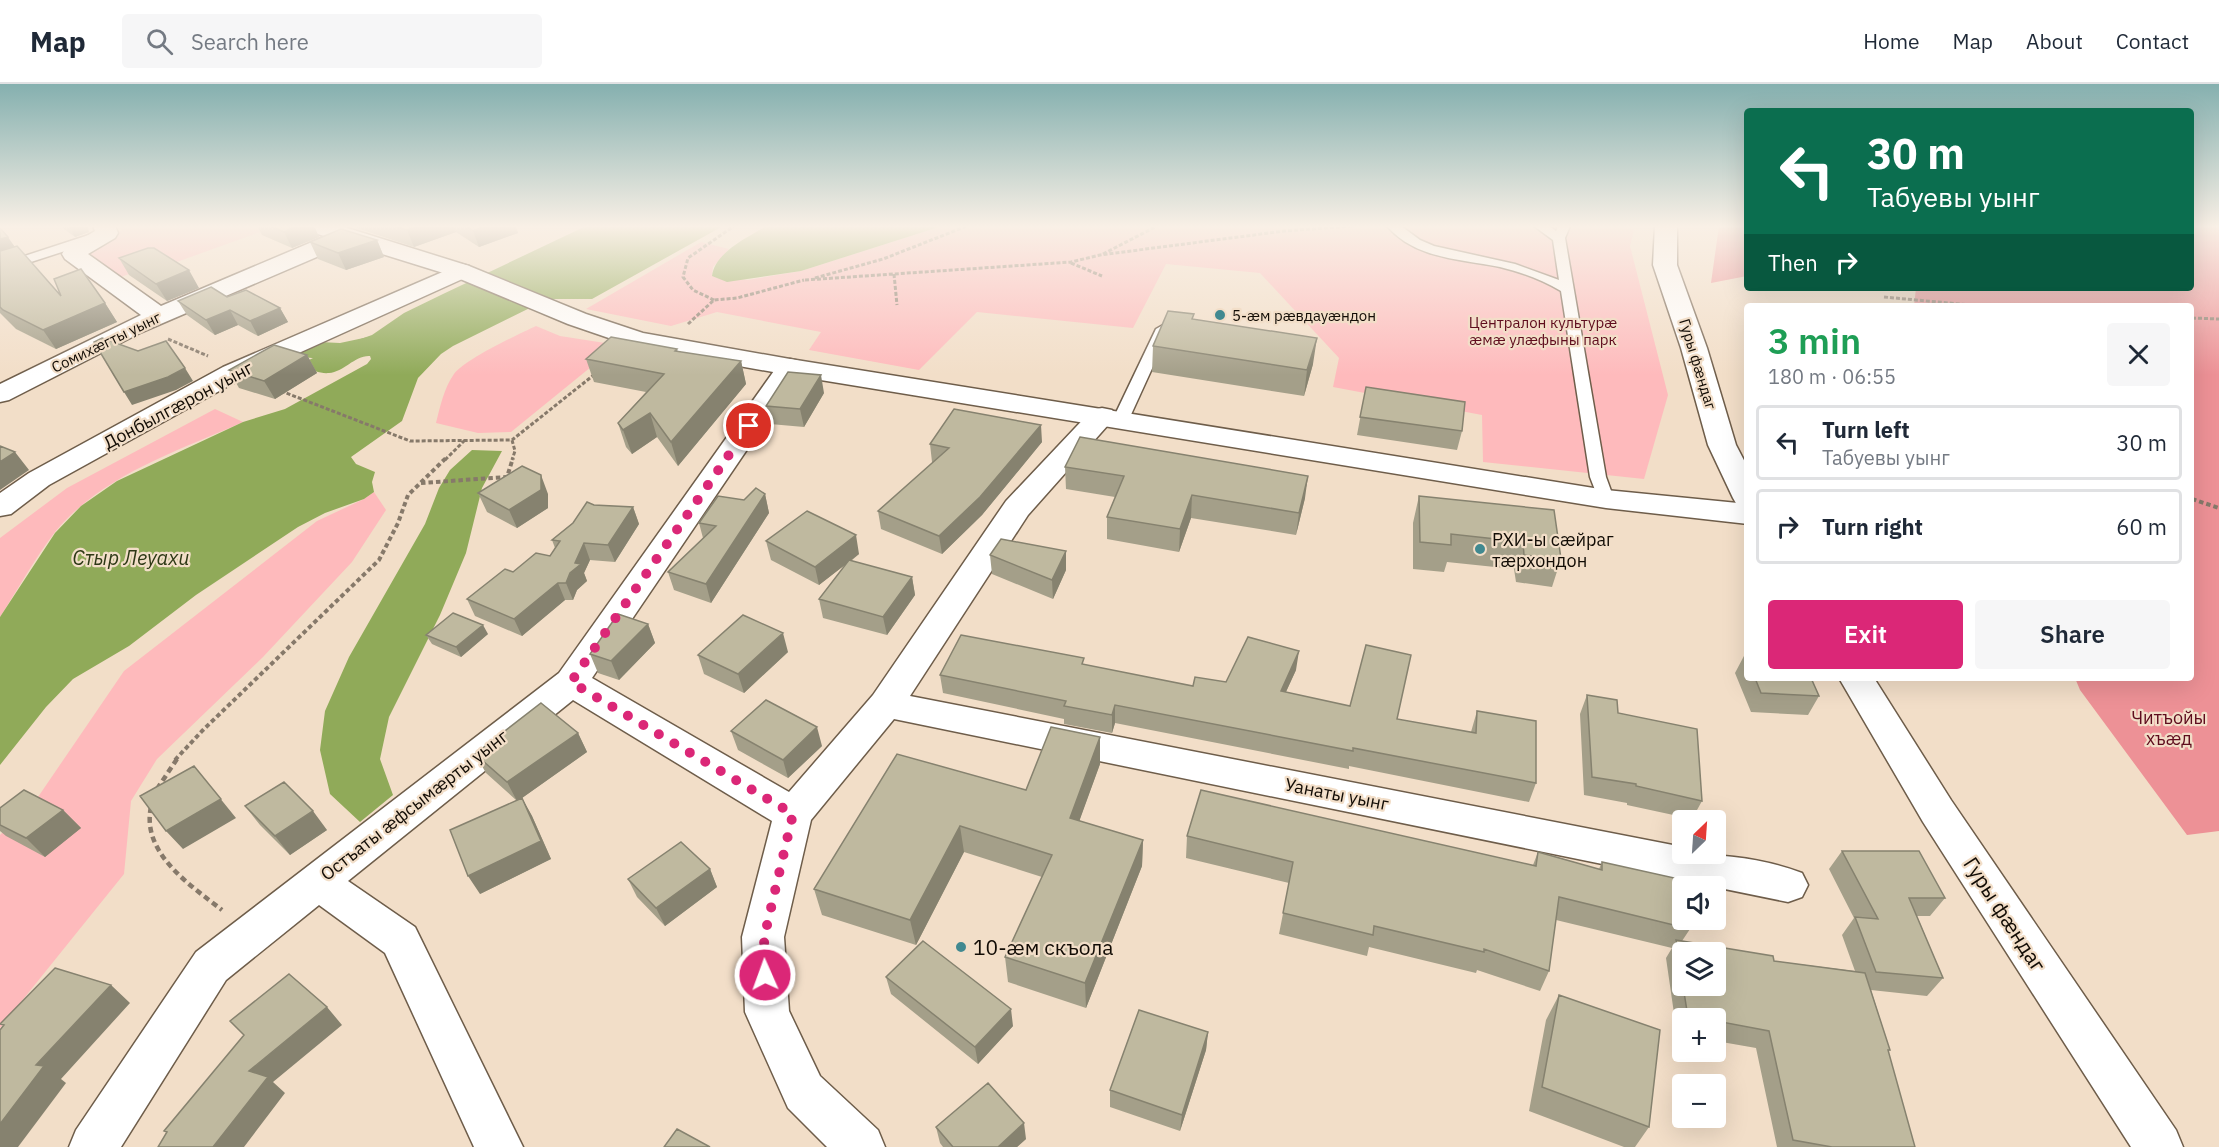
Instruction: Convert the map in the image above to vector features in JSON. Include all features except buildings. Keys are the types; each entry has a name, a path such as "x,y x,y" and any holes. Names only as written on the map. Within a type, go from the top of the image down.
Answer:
{"street":[{"path":"104,276 159,316"},
{"name":"Сомихæгты уынг","path":"0,394 133,327 253,276"},
{"name":"Донбылгæрон уынг","path":"0,507 39,479 232,373 451,276"},
{"path":"472,276 577,319 638,340 790,367 1606,499 1744,514"},
{"name":"Гуры фӕндаг","path":"1669,276 1694,348 1722,445 1744,490"},
{"name":"Остъаты æфсымæрты уынг","path":"93,1147 211,966 571,682 790,367"},
{"path":"861,1147 804,1092 767,1012 764,938 793,814 886,704 1017,508 1112,418"},
{"name":"Гуры фӕндаг","path":"1858,681 1937,811 2159,1147"},
{"path":"571,682 793,814"},
{"name":"Уанаты уынг","path":"886,704 1788,885"},
{"path":"317,881 400,940 500,1147"}],"lane":[{"path":"1539,276 1568,289"},
{"path":"1567,276 1598,477 1606,499"},
{"path":"1112,418 1161,329 1173,331"}],"path":[{"path":"683,276 693,290 714,300 737,298 821,276"},
{"path":"805,280 870,276"},
{"path":"894,276 897,305"},
{"path":"1884,297 1949,303"},
{"path":"665,344 714,300"},
{"path":"2194,318 2219,319"},
{"path":"133,327 182,344 226,364 232,373 410,441 512,440 638,340"},
{"path":"156,791 170,766 202,731 379,560 408,495 465,440"},
{"path":"420,483 507,477 515,451 512,440"},
{"path":"2194,500 2219,508"},
{"path":"153,801 148,819 154,844 194,888 232,918 255,931"}],"green space":[{"name":"Централон культурæ æмæ улæфыны парк","path":"643,276 712,276 748,280 774,276 1160,276 1133,328 977,312 919,370 809,350 821,332 717,312 671,326 586,309"},
{"name":"Централон культурæ æмæ улæфыны парк","path":"1262,276 1638,276 1668,395 1644,479 1483,462 1482,415 1333,387 1339,358"},
{"path":"1712,276 1744,276 1744,277 1711,283"},
{"name":"Читъойы хъæд","path":"2194,276 2219,276 2219,831 2187,835 2080,690 2076,681 2194,681 2194,303 1914,303 1916,291 2194,291"},
{"path":"536,326 560,336 618,345 511,432 478,433 436,423 448,385 460,368 492,348"},
{"path":"215,409 243,422 142,467 95,495 55,532 0,617 0,538 67,488"},
{"path":"374,492 386,510 352,562 263,657 157,759 131,801 124,874 0,1028 0,835 38,797 124,671 317,521"}],"water":[{"name":"Стыр Леуахи","path":"482,276 634,276 592,299 548,299 441,354 418,378 402,421 351,457 356,464 375,472 372,482 374,492 364,499 325,513 298,527 196,595 129,646 73,679 46,707 0,765 0,617 55,533 81,506 117,481 243,422 285,409 367,364 371,359 370,356 365,356 334,372 317,372 304,367 305,362 329,350 372,335 404,313"},
{"path":"712,276 770,276 727,282"},
{"path":"472,450 502,451 482,488 466,553 440,615 389,717 380,759 393,795 360,822 330,794 320,750 325,711 349,657 425,524 439,488 450,470"}],"waterway":[{"path":"300,349 340,351 373,344"}],"place":[{"name":"5-æм рӕвдауӕндон","path":"1220,315"},
{"name":"РХИ-ы сæйраг тæрхондон","path":"1480,549"},
{"name":"10-æм скъола","path":"961,947"}],"route":[{"path":"749,426 571,682 793,814 764,938 765,975"}]}
